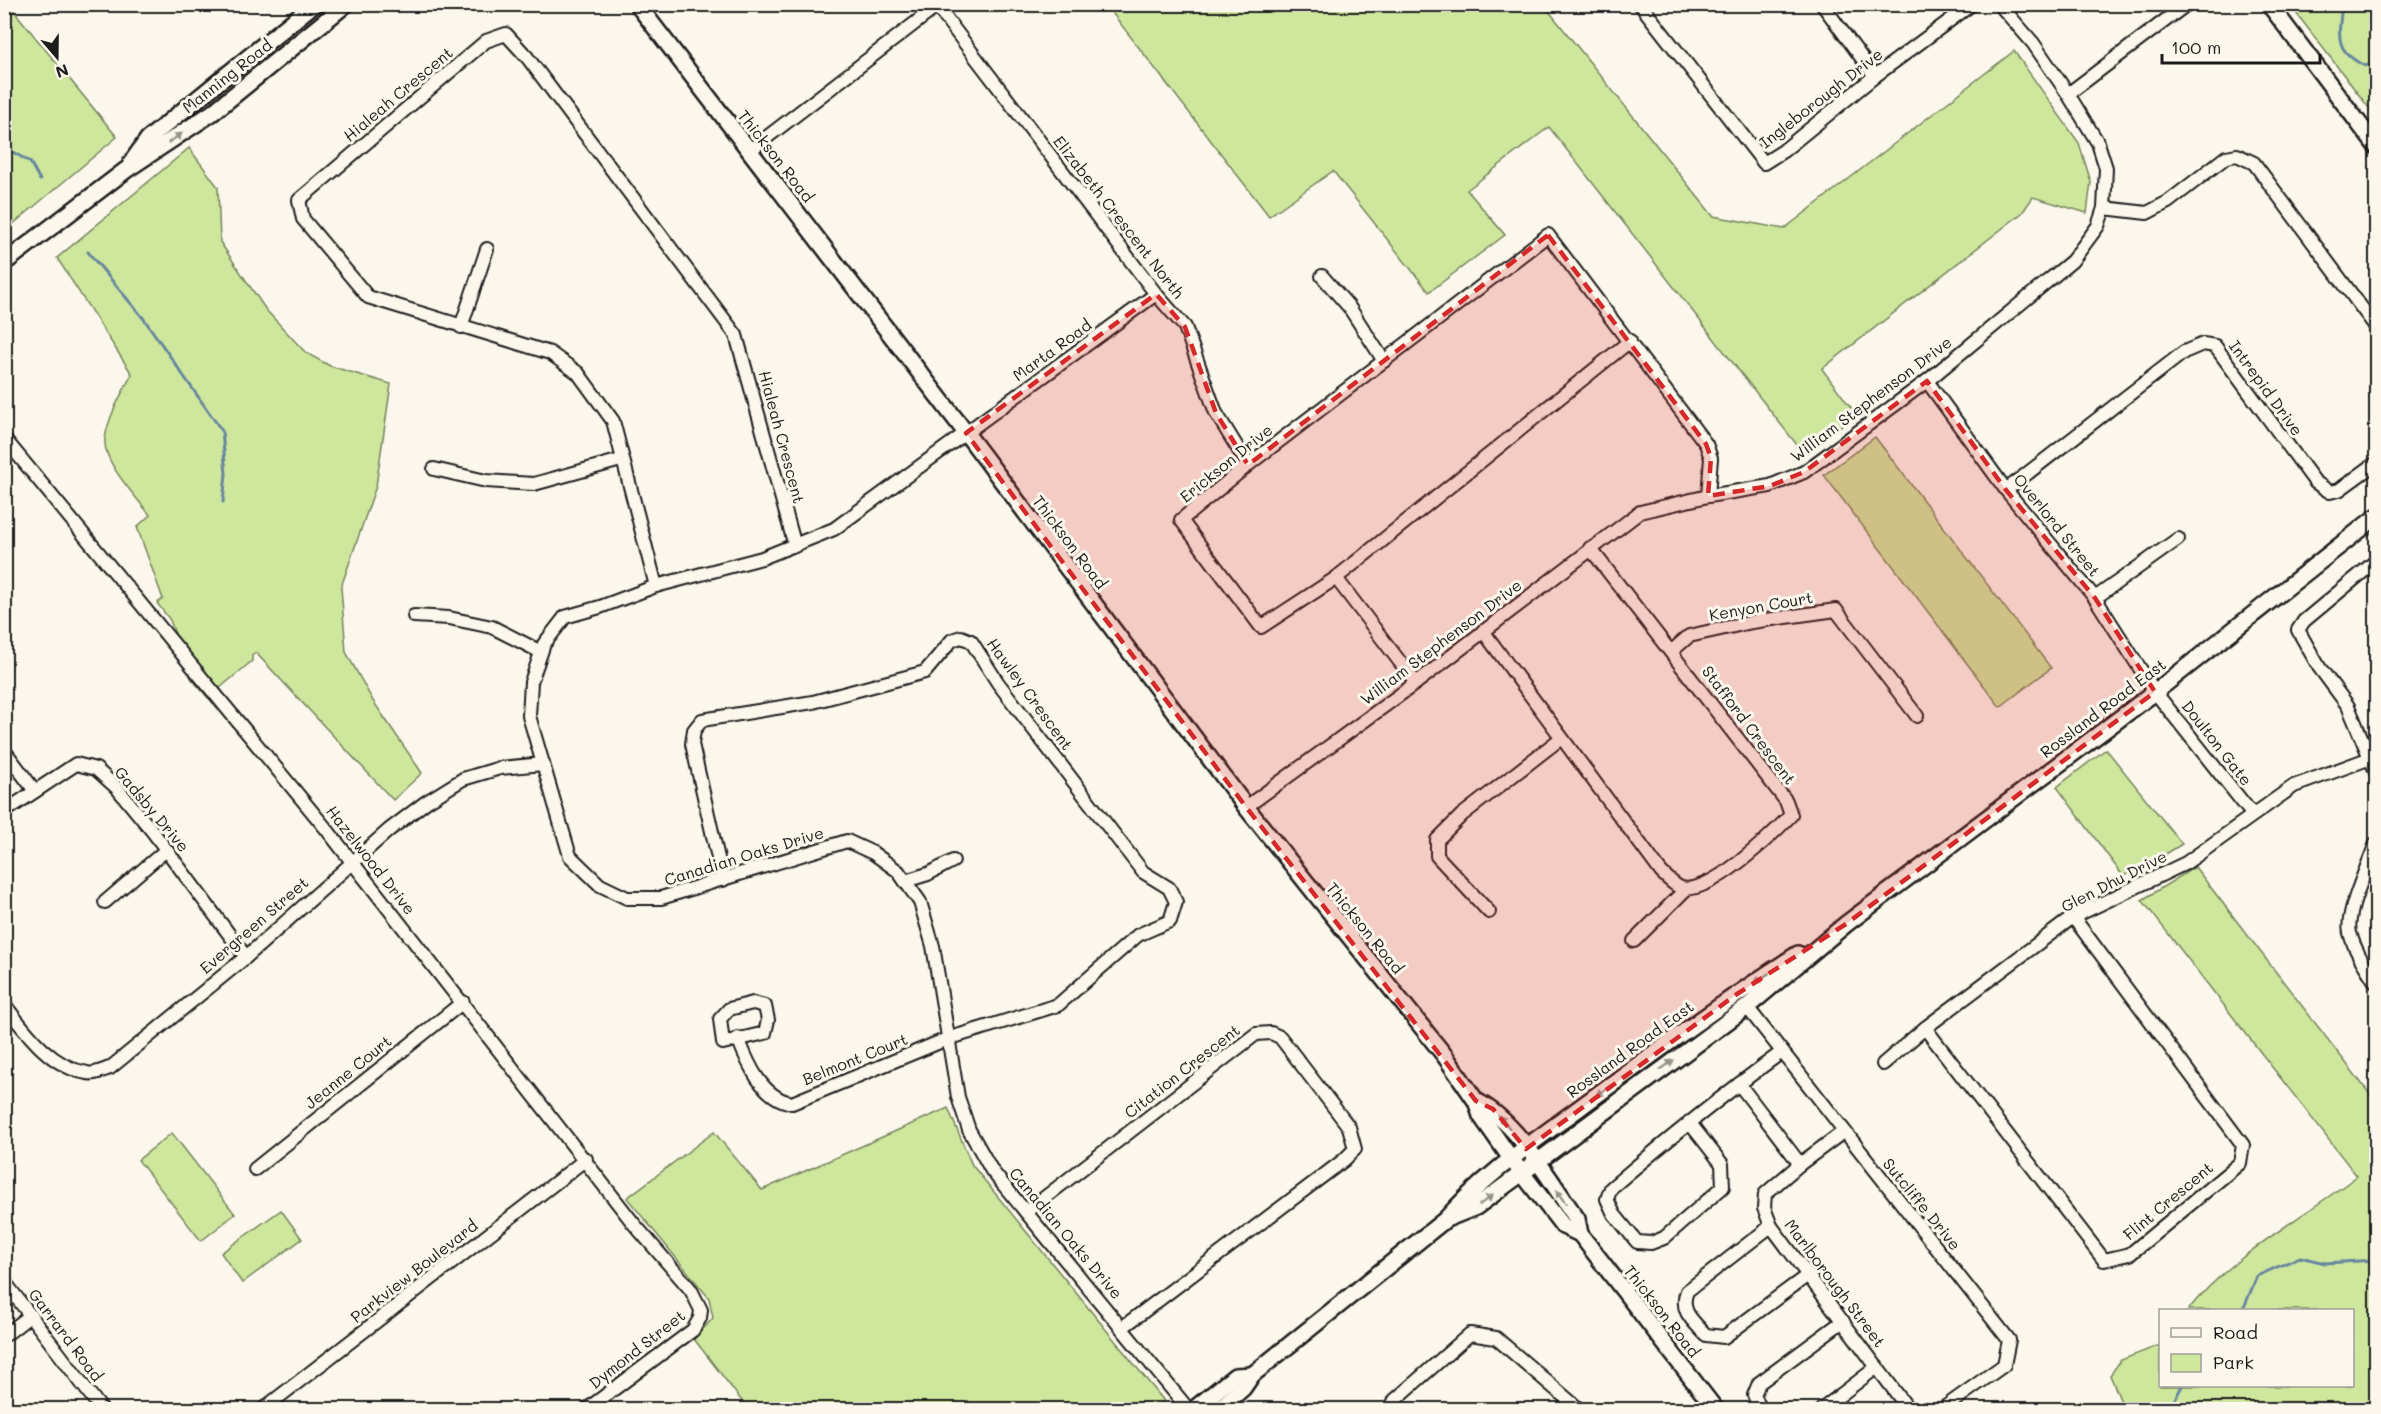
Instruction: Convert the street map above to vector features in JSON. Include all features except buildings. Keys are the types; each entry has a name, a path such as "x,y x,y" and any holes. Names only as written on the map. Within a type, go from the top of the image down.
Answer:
{"main road":[{"name":"Manning Road","path":"126,170 148,139 314,4"},
{"name":"Manning Road","path":"4,262 126,170 212,112 346,4"},
{"name":"Thickson Road","path":"637,4 966,433 1246,807 1445,1056 1476,1101 1481,1116 1512,1160 1563,1226 1580,1234"},
{"path":"2269,4 2376,146"},
{"name":"Rossland Road East","path":"1446,1219 1476,1207 1747,1007 1846,924 2155,692 2376,516"},
{"name":"Rossland Road East","path":"1218,1410 1243,1388 1252,1375 1446,1219 1471,1190 1737,994 1846,924"},
{"name":"Thickson Road","path":"1476,1101 1493,1109 1526,1149 1577,1219 1580,1234 1716,1410"},
{"name":"Rossland Road East","path":"1191,1410 1235,1376 1252,1375"}],"street":[{"name":"Ingleborough Drive","path":"1640,4 1764,163 1783,151 1875,76 1972,4"},
{"path":"1822,4 1875,76"},
{"name":"William Stephenson Drive","path":"1246,807 1416,683 1640,512 1708,496 1770,486 1804,472 1927,381 2072,261 2098,226 2104,208 2106,168 2101,151 2068,94 2033,42 1999,4"},
{"path":"2068,94 2187,4"},
{"path":"749,151 937,5"},
{"name":"Elizabeth Crescent North","path":"937,5 1156,294 1185,327 1216,413 1248,465"},
{"name":"Hialeah Crescent","path":"656,586 621,460 613,421 578,373 550,353 368,297 303,219 299,200 486,41 506,34 527,57 736,335 795,546"},
{"path":"2104,208 2147,213 2168,202 2226,157 2237,155 2254,163 2376,327"},
{"name":"Erickson Drive","path":"1630,342 1335,578 1261,627 1181,520 1248,465 1548,235 1630,342 1706,444 1711,458 1708,496"},
{"path":"461,327 487,249"},
{"path":"1322,276 1349,307 1384,361"},
{"name":"Marta Road","path":"966,433 1156,294"},
{"name":"Intrepid Drive","path":"2006,490 2184,352 2203,344 2215,346 2315,482 2322,487 2330,492 2339,490 2376,463"},
{"name":"Overlord Street","path":"1927,381 2006,490 2095,598 2155,692"},
{"name":"Canadian Oaks Drive","path":"966,433 834,529 762,558 656,586 600,607 565,616 544,644 541,652 531,682 529,716 570,856 600,885 627,898 661,898 847,841 873,853 898,872 920,902 933,946 958,1097 969,1130 992,1171 1191,1410"},
{"name":"Hazelwood Drive","path":"4,438 189,660 463,1002 634,1224 691,1290 701,1310"},
{"path":"434,469 486,481 534,484 621,460"},
{"path":"2095,598 2178,540"},
{"name":"Stafford Crescent","path":"1590,548 1786,801 1791,815 1775,832 1712,882 1686,889"},
{"path":"2376,561 2304,621 2298,630 2314,659 2348,706 2374,757 2376,772"},
{"path":"1335,578 1416,683"},
{"name":"Kenyon Court","path":"1672,651 1689,636 1752,622 1836,610 1917,716"},
{"path":"414,616 449,618 492,627 541,652"},
{"path":"1482,631 1560,739 1605,793 1661,872 1679,888 1686,889"},
{"name":"Hawley Crescent","path":"723,880 692,744 694,730 702,720 813,702 925,672 952,640 961,637 971,641 998,683 1143,872 1169,888 1176,902 1170,921 1138,934 1058,1005 947,1039"},
{"name":"Doulton Gate","path":"2155,692 2252,814"},
{"path":"1489,912 1437,856 1437,840 1462,815 1560,739"},
{"path":"4,750 35,791"},
{"name":"Glen Dhu Drive","path":"1883,1064 1925,1028 2073,917 2186,863 2294,786 2374,757"},
{"name":"Gadsby Drive","path":"4,812 76,764 96,769 117,788 166,849 246,957"},
{"name":"Evergreen Street","path":"4,1004 35,1044 71,1068 89,1074 110,1068 246,957 389,830 463,779 500,768 543,764"},
{"path":"2376,843 2352,913 2349,931 2357,953 2376,983"},
{"path":"105,902 166,849"},
{"path":"905,881 928,874 953,861"},
{"path":"1634,941 1686,889"},
{"name":"Flint Crescent","path":"1925,1028 2104,1260 2130,1254 2240,1163 2243,1145 2073,917"},
{"name":"Jeanne Court","path":"255,1169 463,1002"},
{"name":"Sutcliffe Drive","path":"1747,1007 1843,1132 2009,1340 2004,1365 1941,1410"},
{"name":"Citation Crescent","path":"1026,1212 1257,1034 1271,1033 1280,1037 1349,1127 1355,1149 1344,1160 1319,1176 1123,1327"},
{"name":"Belmont Court","path":"738,1038 751,1072 780,1101 792,1103 947,1039"},
{"path":"1689,1122 1722,1164 1723,1188 1664,1238 1651,1243 1637,1242 1614,1214 1607,1199 1611,1188 1689,1122 1782,1052"},
{"path":"1739,1084 1800,1164"},
{"name":"Marlborough Street","path":"1843,1132 1800,1164 1766,1194 1764,1209 1771,1226 1908,1410"},
{"name":"Parkview Boulevard","path":"262,1410 586,1159"},
{"path":"1771,1226 1687,1291 1683,1302 1686,1313 1706,1335 1724,1337 1808,1275"},
{"name":"Garrard Road","path":"4,1281 102,1410"},
{"name":"Dymond Street","path":"586,1410 693,1330 698,1324 701,1310"},
{"path":"4,1336 31,1315"},
{"path":"1761,1410 1754,1395 1760,1383 1843,1321"},
{"path":"1390,1410 1395,1400 1470,1334 1496,1338 1580,1410"},
{"path":"1821,1410 1877,1367"}],"highlighted area":[{"path":"1548,235 1706,444 1711,458 1708,496 1770,486 1804,472 1927,381 2006,490 2095,598 2155,692 1846,924 1737,994 1526,1149 1493,1109 1476,1101 1246,807 966,433 1156,294 1185,327 1216,413 1248,465"}],"green space":[{"path":"4,5 9,5 117,137 5,231"},
{"path":"1106,5 1544,5 1713,216 1784,229 2014,51 2079,143 2091,182 2087,213 2033,197 2022,213 1822,369 1856,414 1804,454 1549,127 1467,190 1505,235 1429,292 1333,171 1269,216"},
{"path":"2290,5 2376,5 2376,117"},
{"path":"189,148 218,187 220,242 266,310 306,353 330,366 391,384 376,486 341,587 346,652 373,701 422,773 393,800 256,653 252,655 252,661 208,698 191,678 170,620 157,603 163,599 137,527 150,515 114,469 109,458 105,439 109,422 132,374 57,258"},
{"path":"1875,437 2051,668 2000,707 1824,475"},
{"path":"2106,749 2182,844 2143,868 2123,876 2057,787"},
{"path":"2195,867 2376,1102 2376,1409 2124,1409 2110,1375 2121,1360 2159,1345 2159,1387 2354,1387 2354,1309 2189,1309 2225,1272 2246,1255 2357,1176 2142,900"},
{"path":"948,1108 972,1165 1164,1401 1154,1409 748,1409 694,1339 713,1318 709,1298 627,1198 714,1132 762,1190"},
{"path":"172,1133 235,1214 201,1241 138,1160"},
{"path":"281,1210 302,1239 242,1283 221,1253"}],"waterway":[{"path":"2342,4 2340,41 2343,48 2347,54 2365,66 2376,60"},
{"path":"4,147 30,162 40,180"},
{"path":"88,252 144,319 222,431 226,474 223,502"},
{"path":"2243,1309 2257,1276 2300,1257 2325,1263 2376,1260"},
{"path":"2169,1410 2181,1387"}]}
